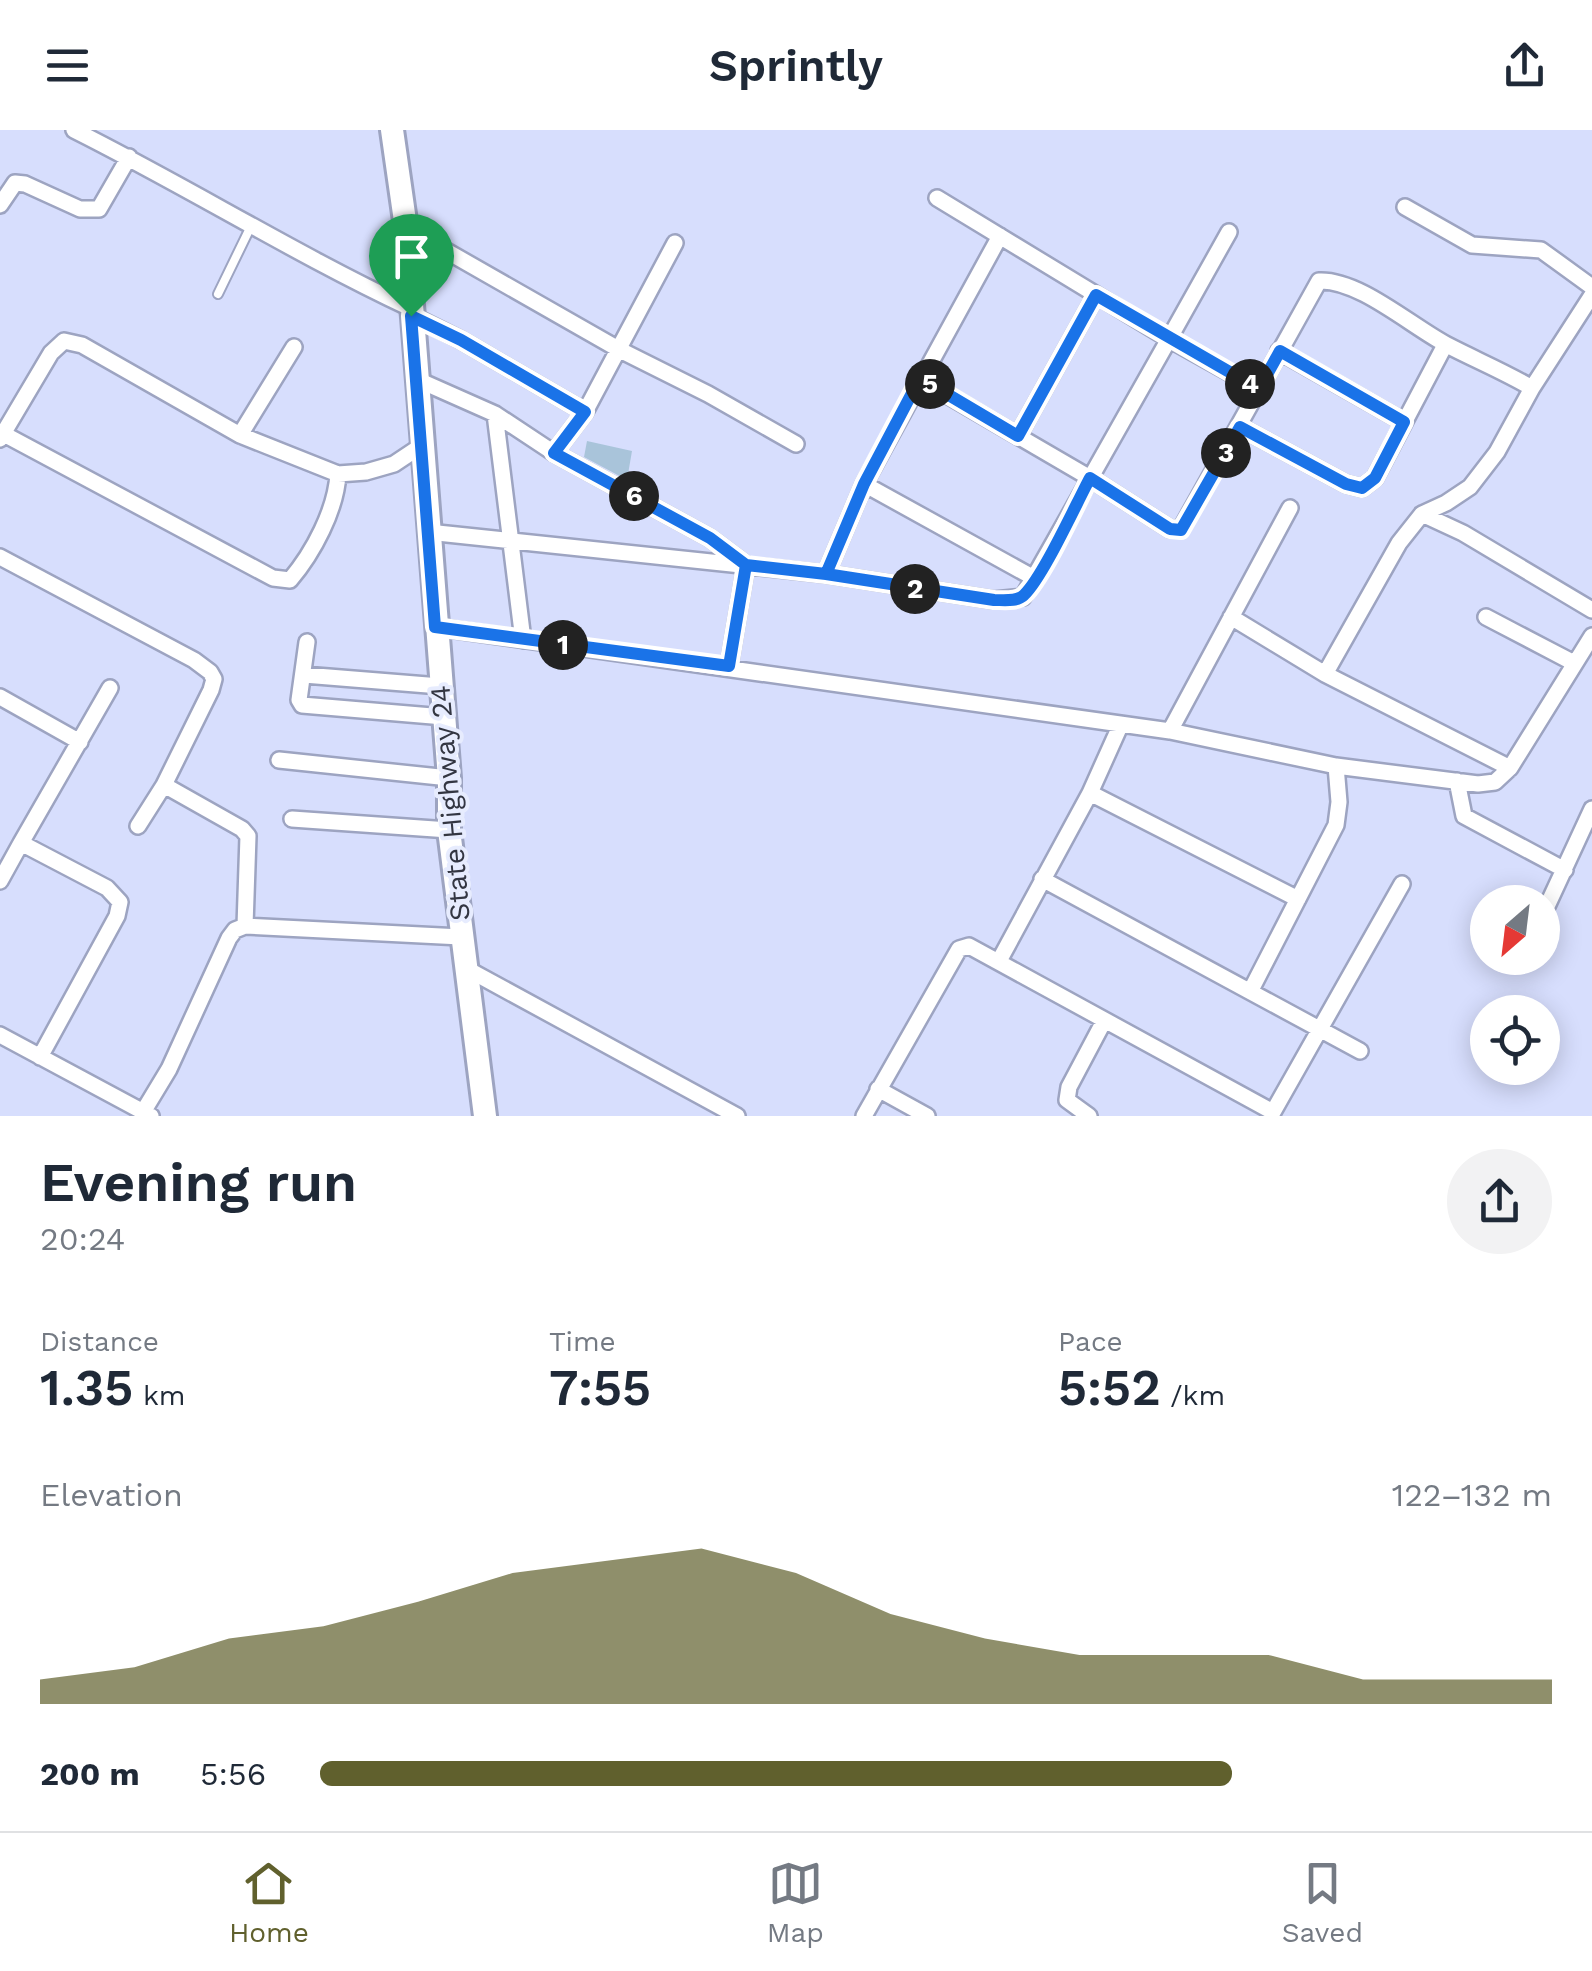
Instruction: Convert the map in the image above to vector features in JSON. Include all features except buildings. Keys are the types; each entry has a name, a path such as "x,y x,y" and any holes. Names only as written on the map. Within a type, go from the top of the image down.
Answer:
{"main road":[{"name":"State Highway 24","path":"392,130 406,228 449,778 449,830 484,1116"}],"street":[{"path":"74,130 411,312 585,412"},
{"path":"0,205 14,183 25,184 80,209 99,209 129,158"},
{"path":"938,198 1169,339 1259,389"},
{"path":"1405,206 1472,245 1541,250 1592,287"},
{"path":"406,228 620,350 796,444"},
{"path":"428,532 826,574 994,600 1023,597 1228,232"},
{"path":"826,574 864,484 1000,236"},
{"path":"554,453 585,412 675,243"},
{"path":"920,378 1170,529 1181,530 1319,281 1334,280 1359,292 1446,345 1532,388"},
{"path":"1018,436 1096,295"},
{"path":"1325,674 1398,543 1422,514 1446,504 1470,487 1497,452 1532,388 1592,295"},
{"path":"338,474 337,492 302,566 290,580 273,578 1,435 51,353 64,341 82,345 240,434 338,474 394,464 421,446"},
{"path":"1240,427 1346,484 1362,488 1375,478 1446,345"},
{"path":"240,434 294,347"},
{"path":"1280,351 1404,422"},
{"path":"416,379 495,414 554,453 710,538 746,565"},
{"path":"495,414 523,640"},
{"path":"864,484 1036,579"},
{"path":"1170,731 1290,508"},
{"path":"1422,514 1464,533 1592,610"},
{"path":"0,557 194,660 214,679 164,784 138,826"},
{"path":"729,666 746,565"},
{"path":"1230,617 1325,674 1510,768"},
{"path":"1486,617 1574,663"},
{"path":"435,627 1170,731 1336,766 1495,782 1510,768 1592,636"},
{"path":"307,642 299,700 302,705 444,717"},
{"path":"304,675 440,686"},
{"path":"0,881 110,688"},
{"path":"0,697 80,742"},
{"path":"998,961 1090,793 1121,724"},
{"path":"280,760 449,778"},
{"path":"1250,990 1336,825 1340,802 1336,766"},
{"path":"1457,781 1464,816 1565,870"},
{"path":"164,784 248,836 245,926"},
{"path":"1090,793 1298,899"},
{"path":"1558,885 1592,809"},
{"path":"292,819 449,830"},
{"path":"21,844 107,888 120,902 40,1057"},
{"path":"1042,879 1360,1051"},
{"path":"864,1116 959,949 969,946 1272,1114 1402,884"},
{"path":"0,1035 147,1114 229,938 245,926 461,938"},
{"path":"469,970 737,1116"},
{"path":"1089,1116 1068,1100 1069,1087 1104,1021"},
{"path":"878,1089 926,1116"}],"lane":[{"path":"218,294 251,226"}],"route":[{"path":"411,316 435,627 729,666 746,565 1014,600 1023,597 1036,579 1090,478 1170,529 1181,530 1240,427 1346,484 1362,488 1375,478 1404,422 1280,351 1259,389 1096,295 1018,436 920,378 864,484 826,574 746,565 710,538 554,453 585,412 461,340 411,316"}]}
